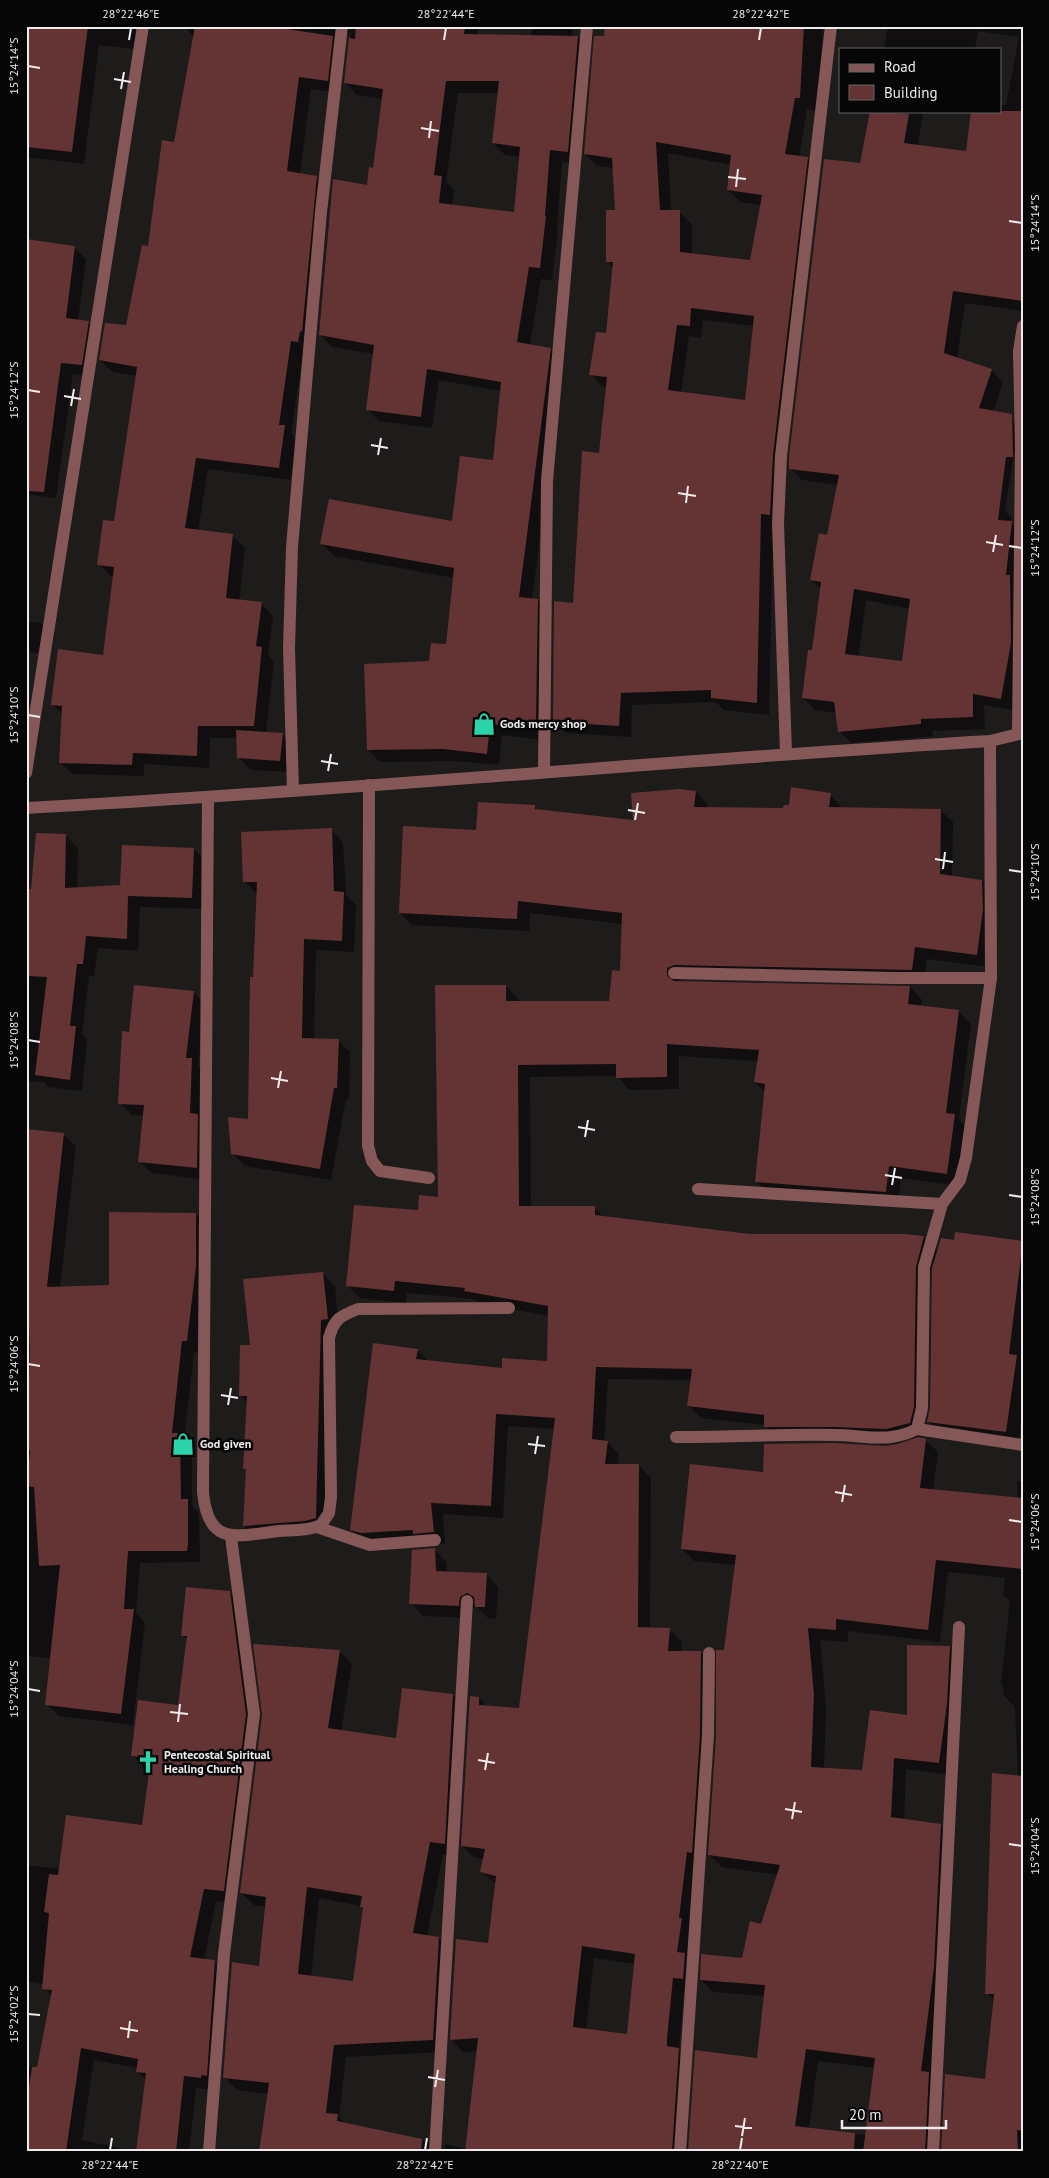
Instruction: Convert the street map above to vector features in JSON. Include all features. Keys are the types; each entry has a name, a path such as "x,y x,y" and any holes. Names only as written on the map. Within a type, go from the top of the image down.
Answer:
{"street":[{"path":"26,773 143,26"},
{"path":"293,791 289,648 292,547 321,212 342,26"},
{"path":"544,772 547,481 587,26"},
{"path":"786,753 778,524 781,456 831,26"},
{"path":"26,808 293,791 786,753 990,741 1020,734 1021,450 1019,351 1023,326"},
{"path":"917,1429 922,1408 924,1267 942,1204 960,1180 966,1158 991,978 990,741"},
{"path":"369,785 368,1146 372,1162 380,1171 429,1178"},
{"path":"208,797 204,1510 209,1521 218,1530 231,1537 317,1527 370,1544 435,1540"},
{"path":"674,973 893,978 991,978"},
{"path":"698,1189 942,1204"},
{"path":"317,1527 321,1525 329,1513 329,1338 333,1324 342,1315 358,1309 509,1308"},
{"path":"676,1438 835,1435 878,1439 902,1436 917,1429 1023,1446"},
{"path":"209,2152 224,1954 254,1714 231,1537"},
{"path":"435,2152 466,1601"},
{"path":"933,2152 959,1627"},
{"path":"680,2152 708,1735 709,1653"}],"building":[{"path":"26,26 88,26 72,152 26,147"},
{"path":"195,26 267,26 333,36 328,81 299,77 287,171 317,176 302,332 300,331 298,342 291,341 279,425 285,425 279,468 196,458 185,528 233,534 226,598 262,602 256,646 262,647 254,726 198,726 197,756 133,753 132,765 59,763 62,706 51,705 58,649 103,655 114,567 97,565 103,520 114,521 137,367 99,360 105,323 126,325 142,245 148,246 162,140 174,142"},
{"path":"356,26 465,26 464,34 578,36 568,152 550,150 546,216 540,268 529,267 517,342 551,348 519,597 538,599 536,721 531,721 530,728 490,724 487,754 443,749 367,750 364,664 429,661 431,643 446,644 454,568 320,544 329,499 452,521 460,456 493,460 501,382 427,369 421,417 366,410 374,345 319,335 333,179 367,185 369,167 373,168 383,89 344,83 349,38 355,39","holes":["446,81 499,81 492,143 520,147 514,212 439,203 442,176 434,175"]},
{"path":"605,26 804,26 800,98 795,98 785,154 808,157 773,455 770,515 761,514 757,703 711,698 711,690 621,693 619,726 553,722 554,601 573,603 582,451 599,453 607,377 589,375 596,332 606,333 613,262 606,262 606,210 615,210 612,158 584,154 594,36 604,36","holes":["656,142 731,155 727,190 762,195 750,260 680,252 680,210 660,210","691,308 754,316 745,400 668,390 677,325 690,326"]},
{"path":"1023,111 1023,301 953,291 944,353 992,369 979,408 1012,414 1013,457 1006,457 998,520 1012,521 1006,575 1010,575 1011,643 1001,699 973,694 973,717 921,719 921,724 838,732 834,702 802,698 808,650 812,650 821,582 810,580 819,533 827,535 839,475 789,469 824,159 860,163 870,112 909,114 904,143 966,151 971,112","holes":["854,589 910,599 902,661 845,654"]},
{"path":"26,239 75,246 66,318 89,321 82,365 61,363 44,492 26,491"},
{"path":"236,730 283,733 280,761 237,758"},
{"path":"791,787 831,793 829,807 941,809 940,874 982,880 983,909 977,955 915,947 912,970 674,965 667,968 667,976 674,981 910,986 908,1004 959,1010 946,1113 955,1114 947,1174 889,1166 886,1192 755,1182 765,1084 754,1082 759,1050 667,1044 667,1077 616,1078 616,1064 518,1065 519,1206 595,1206 595,1215 750,1234 904,1234 924,1236 916,1267 914,1407 910,1423 886,1429 764,1427 764,1415 687,1406 692,1369 596,1367 592,1439 608,1441 605,1464 639,1464 638,1627 670,1628 668,1651 701,1651 700,1735 692,1853 687,1852 679,1918 682,1918 677,1952 685,1953 683,1979 673,1978 667,2039 667,2046 679,2048 672,2152 465,2152 478,2038 450,2040 456,1939 488,1943 496,1876 480,1872 485,1849 461,1846 470,1696 479,1697 479,1705 519,1708 555,1418 496,1414 491,1506 431,1503 434,1532 413,1534 413,1530 361,1533 350,1530 373,1343 418,1349 416,1359 502,1368 502,1358 547,1361 548,1306 464,1291 465,1288 395,1281 394,1291 346,1286 354,1205 418,1210 419,1195 438,1197 435,985 506,985 506,1001 609,1001 612,970 620,971 622,913 518,901 517,919 399,913 403,826 476,830 478,802 535,805 535,809 633,820 631,793 679,789 696,791 694,807 783,808 784,805 789,805","holes":["582,1946 635,1954 627,2034 573,2027"]},
{"path":"332,828 334,891 344,892 342,941 304,939 302,1038 339,1039 337,1088 334,1088 320,1169 231,1154 228,1117 248,1119 250,977 253,977 257,882 243,882 241,832"},
{"path":"36,833 66,834 65,888 120,885 122,845 194,848 192,898 128,896 127,939 86,936 83,964 77,964 70,1026 76,1026 70,1080 35,1075 47,977 26,976 26,889 31,889"},
{"path":"134,985 194,991 186,1058 192,1058 190,1113 198,1114 197,1168 138,1162 144,1105 118,1104 122,1031 129,1032"},
{"path":"26,1129 64,1133 47,1287 109,1285 109,1212 196,1213 196,1266 187,1341 182,1341 172,1433 180,1433 181,1499 188,1499 188,1545 187,1551 128,1551 124,1609 134,1609 121,1714 45,1705 60,1565 39,1566 34,1487 27,1486 30,1450 26,1450 30,1351 28,1302 26,1302"},
{"path":"955,1232 1023,1241 1009,1354 1017,1355 1006,1432 927,1422 930,1408 932,1268 941,1238 954,1240"},
{"path":"323,1272 328,1319 321,1320 316,1518 305,1521 243,1526 246,1469 243,1469 247,1396 239,1396 240,1345 250,1345 243,1279"},
{"path":"918,1437 926,1439 920,1488 1023,1498 1023,1569 936,1560 928,1630 836,1619 836,1630 808,1628 814,1695 811,1767 862,1770 870,1710 907,1715 907,1645 950,1646 947,1704 939,1763 894,1758 891,1817 941,1824 934,1967 921,2071 929,2072 925,2152 863,2152 875,2058 806,2049 795,2126 855,2133 854,2152 688,2152 695,2050 757,2058 765,1985 700,1980 701,1954 742,1958 750,1921 761,1924 780,1865 708,1855 716,1736 716,1650 724,1650 736,1555 681,1549 690,1464 763,1472 764,1444 834,1443 886,1446"},
{"path":"435,1548 436,1571 487,1573 485,1607 475,1607 474,1597 467,1593 460,1597 459,1606 409,1604 412,1550"},
{"path":"186,1587 230,1591 246,1714 224,1891 204,1889 190,1957 215,1960 207,2076 201,2075 201,2078 184,2076 176,2152 136,2152 146,2073 136,2072 138,2059 81,2048 66,2152 26,2152 26,2105 32,2067 37,2067 52,1990 42,1989 49,1913 44,1912 49,1874 58,1875 66,1815 142,1825 151,1758 131,1756 138,1700 178,1705 187,1636 181,1636"},
{"path":"253,1644 340,1650 328,1728 396,1738 402,1688 453,1694 445,1844 430,1842 413,1933 439,1937 433,2040 334,2045 326,2113 338,2114 337,2121 422,2139 421,2152 259,2152 269,2083 223,2078 232,1962 259,1966 266,1897 240,1893 262,1715","holes":["307,1887 362,1896 360,1907 363,1907 353,1981 298,1974"]},
{"path":"992,1773 1023,1776 1023,2131 1017,2130 1018,2152 941,2152 945,2074 985,2079 994,1994 985,1994"}],"place":[{"name":"Gods mercy shop","path":"484,724"},
{"name":"God given","path":"183,1444"},
{"name":"Pentecostal Spiritual Healing Church","path":"148,1762"}]}
